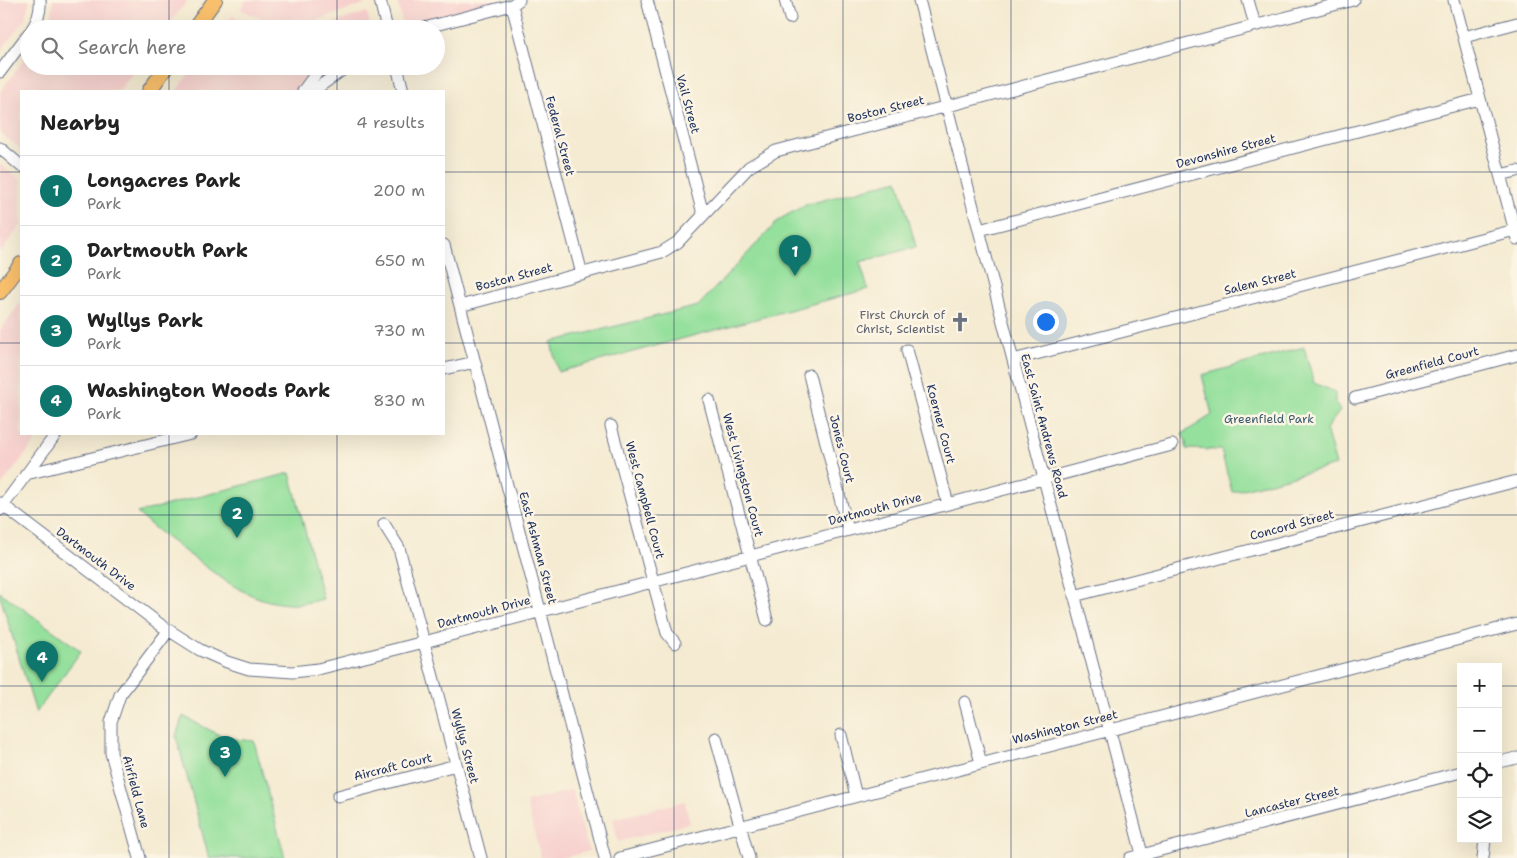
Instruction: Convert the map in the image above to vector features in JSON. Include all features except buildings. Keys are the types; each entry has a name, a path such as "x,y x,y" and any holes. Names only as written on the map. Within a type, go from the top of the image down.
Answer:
{"main road":[{"path":"201,20 215,0"},
{"path":"150,90 161,75"},
{"path":"0,292 20,265"}],"street":[{"path":"37,20 40,0"},
{"path":"380,0 385,20"},
{"name":"Vail Street","path":"647,0 703,214"},
{"path":"786,0 790,18"},
{"name":"East Saint Andrews Road","path":"919,0 1143,856"},
{"path":"1248,0 1255,25"},
{"name":"Boston Street","path":"460,306 662,252 678,242 749,167 776,151 1353,0"},
{"path":"1454,0 1516,234"},
{"path":"445,22 516,2"},
{"name":"Federal Street","path":"516,2 582,274"},
{"path":"1464,37 1517,23"},
{"path":"0,72 20,45"},
{"path":"304,90 315,75"},
{"path":"314,90 335,75"},
{"path":"397,75 400,79"},
{"path":"399,75 403,90"},
{"name":"Devonshire Street","path":"978,230 1480,99"},
{"path":"0,148 20,165"},
{"path":"1500,175 1517,171"},
{"name":"Salem Street","path":"1013,360 1516,234"},
{"name":"East Ashman Street","path":"445,249 605,858"},
{"name":"Koerner Court","path":"907,350 948,504"},
{"name":"Greenfield Court","path":"1355,398 1517,355"},
{"path":"445,370 475,362"},
{"name":"Jones Court","path":"809,375 848,530"},
{"name":"West Livingston Court","path":"709,400 767,620"},
{"name":"West Campbell Court","path":"612,426 652,581 667,633 674,642"},
{"path":"1,506 55,435"},
{"path":"26,474 187,435"},
{"name":"Dartmouth Drive","path":"1,506 169,630 200,650 249,669 293,672 318,669 424,642 1172,445"},
{"name":"Concord Street","path":"1074,596 1517,481"},
{"name":"Wyllys Street","path":"384,524 399,548 481,858"},
{"name":"Washington Street","path":"620,858 1517,624"},
{"name":"Airfield Lane","path":"140,858 112,752 111,722 120,695 169,630"},
{"path":"966,702 981,763"},
{"path":"841,735 856,796"},
{"path":"716,738 749,858"},
{"path":"1502,761 1517,758"},
{"name":"Aircraft Court","path":"338,796 456,765"},
{"name":"Lancaster Street","path":"1130,858 1457,773"},
{"path":"1483,858 1485,843"}],"shaded area":[{"path":"0,0 29,0 25,19 20,20 20,26 0,52"},
{"path":"53,0 188,0 172,20 50,20"},
{"path":"246,0 364,0 365,4 317,20 266,20 240,9"},
{"path":"397,0 500,0 425,20 402,20"},
{"path":"367,12 369,20 343,20"},
{"path":"233,15 244,20 229,20"},
{"path":"20,65 20,75 131,75 120,90 20,90 20,148 0,133 0,92"},
{"path":"188,75 308,75 296,90 177,90"},
{"path":"0,164 20,179 20,226 0,253"},
{"path":"20,303 20,435 40,435 1,486 0,485 0,330"},
{"path":"572,790 589,851 562,858 541,858 526,802"},
{"path":"685,801 690,823 618,842 613,819"}],"green space":[{"path":"898,180 916,247 860,262 868,289 558,372 551,342 698,306 780,219 805,205"},
{"name":"Greenfield Park","path":"1304,347 1314,383 1335,392 1335,402 1340,411 1326,429 1336,465 1232,492 1221,450 1186,449 1186,441 1182,434 1212,415 1202,375"},
{"path":"290,473 323,599 289,604 262,599 250,594 227,582 172,542 137,513"},
{"path":"0,592 81,651 36,713 0,596"},
{"path":"183,716 225,738 254,741 285,858 209,858 176,736"}],"place":[{"name":"Longacres Park","path":"795,276"},
{"name":"First Church of Christ, Scientist","path":"960,322"},
{"name":"Dartmouth Park","path":"237,538"},
{"name":"Washington Woods Park","path":"42,682"},
{"name":"Wyllys Park","path":"225,777"}]}
